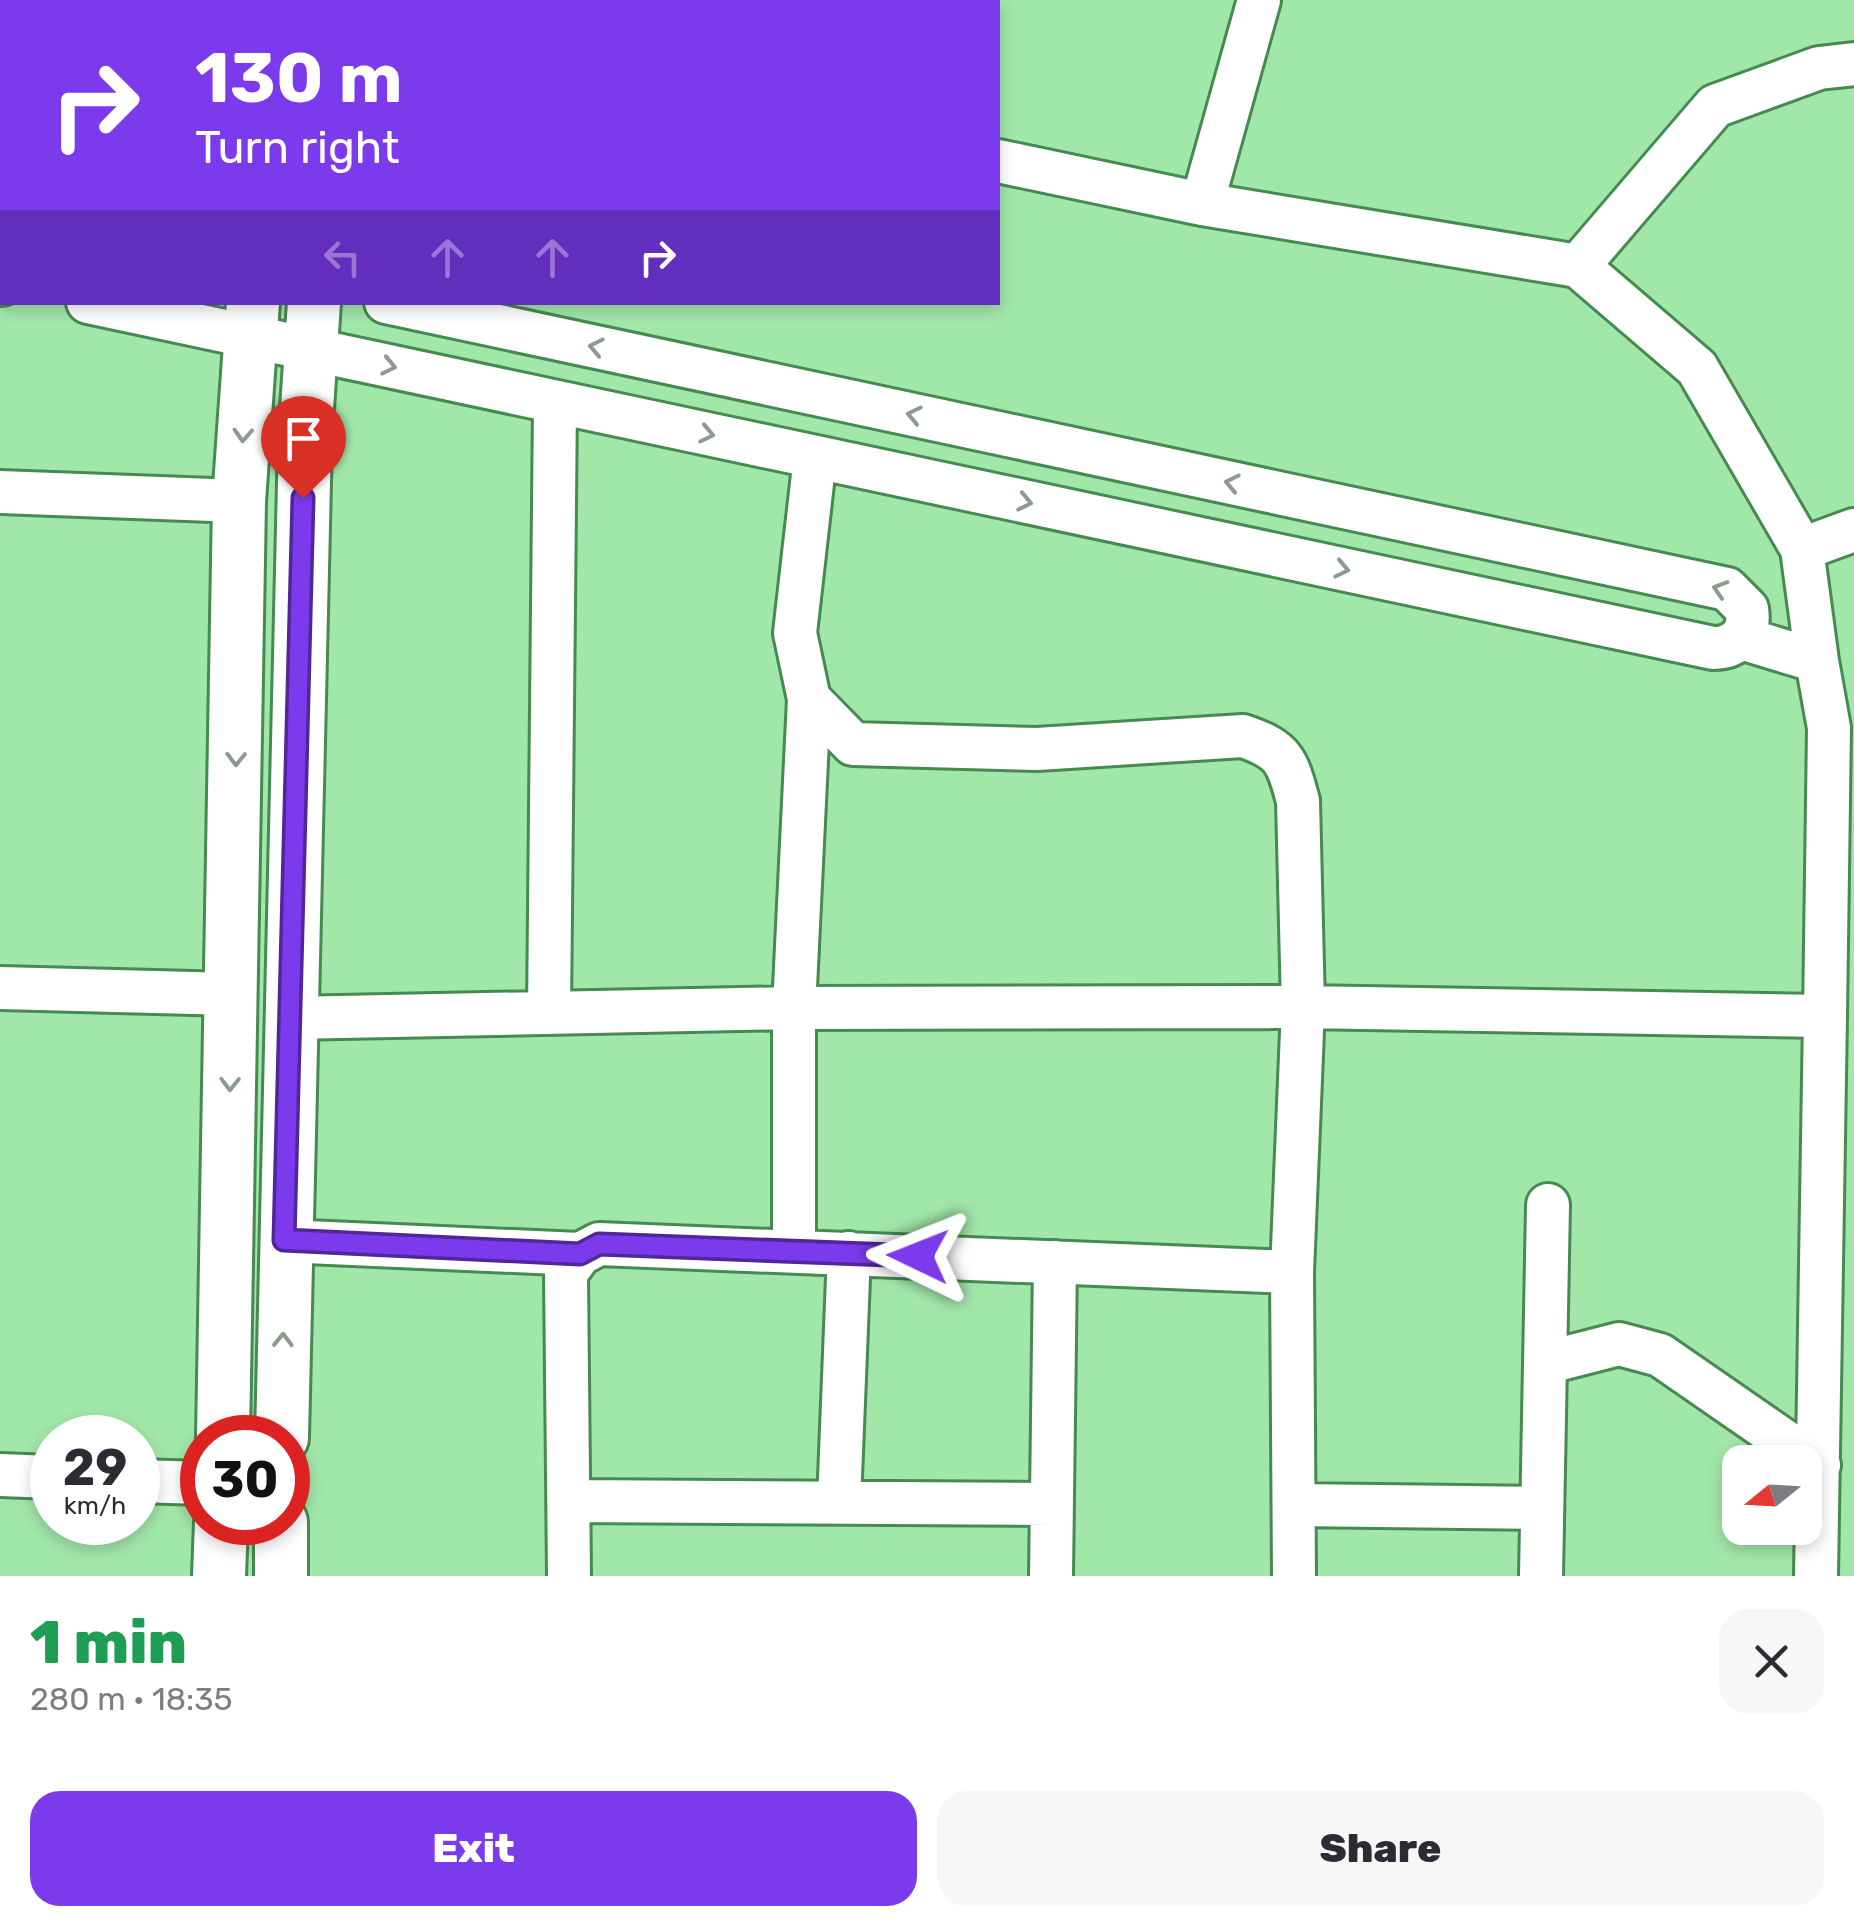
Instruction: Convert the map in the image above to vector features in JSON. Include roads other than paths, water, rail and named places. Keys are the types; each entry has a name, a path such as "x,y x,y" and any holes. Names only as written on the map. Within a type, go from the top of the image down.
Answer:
{"main road":[{"path":"223,1415 239,502 251,320"},
{"path":"282,1415 290,1018 312,326"},
{"path":"219,1576 220,1545"},
{"path":"281,1545 281,1576"}],"street":[{"path":"1202,204 1259,0"},
{"path":"1578,266 1715,106 1819,68 1854,64"},
{"path":"1000,161 1202,204 1578,266 1697,368 1802,549 1829,728 1818,1445"},
{"path":"115,305 312,326 555,402 1713,648 1733,644 1747,629 1747,609 1726,588 400,305"},
{"path":"549,1013 555,402"},
{"path":"794,1252 794,1008 808,698 795,634 814,457"},
{"path":"0,492 239,502"},
{"path":"1802,549 1854,530"},
{"path":"1741,638 1817,661"},
{"path":"808,698 853,744 1037,749 1242,736 1274,746 1290,768 1298,801 1303,1007 1292,1272 1294,1576"},
{"path":"0,988 232,994"},
{"path":"290,1018 794,1008 1303,1007 1825,1016"},
{"path":"1541,1576 1548,1206"},
{"path":"284,1240 580,1254"},
{"path":"569,1576 566,1273 580,1254 599,1244 1292,1272"},
{"path":"840,1502 849,1254"},
{"path":"1051,1576 1055,1262"},
{"path":"1545,1363 1618,1344 1660,1356 1789,1445"},
{"path":"0,1476 30,1477"},
{"path":"571,1500 1052,1504"},
{"path":"1294,1505 1542,1508"},
{"path":"1816,1576 1817,1545"}]}
